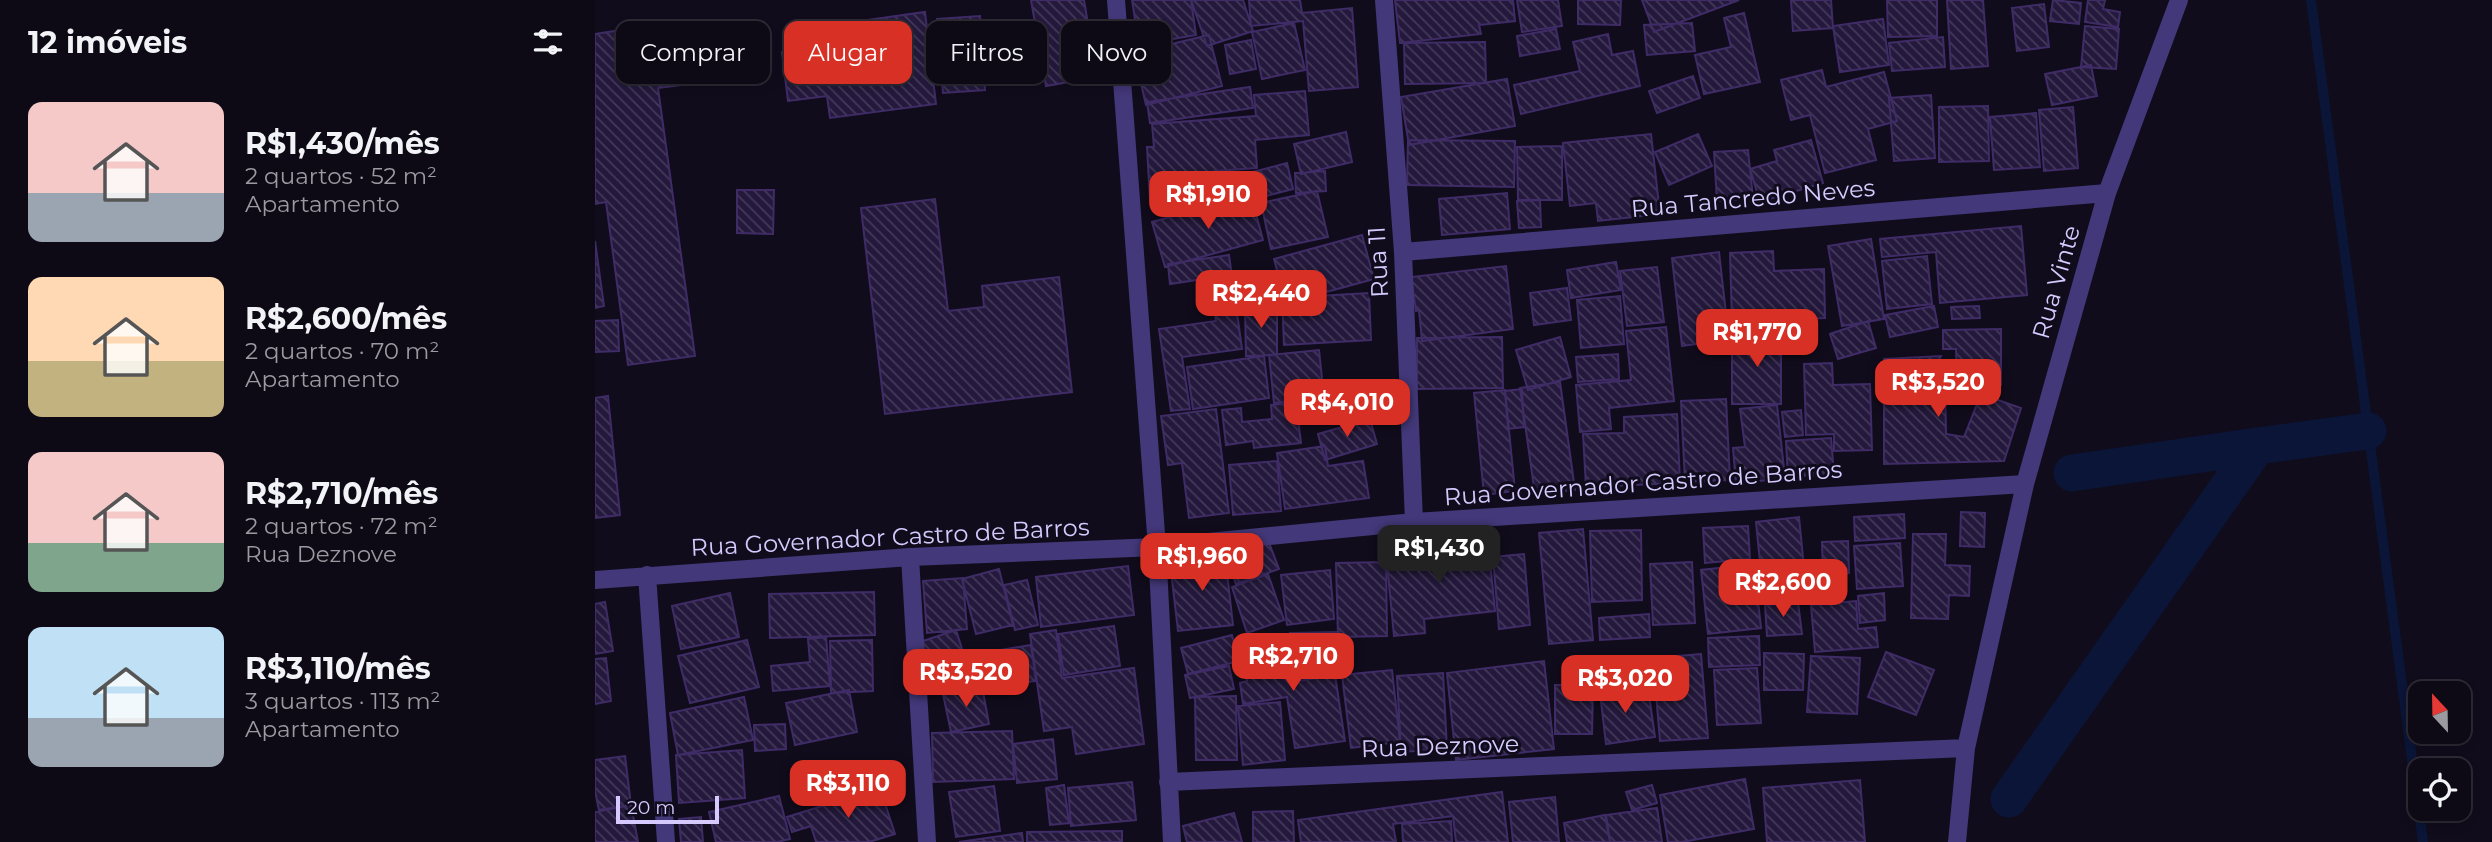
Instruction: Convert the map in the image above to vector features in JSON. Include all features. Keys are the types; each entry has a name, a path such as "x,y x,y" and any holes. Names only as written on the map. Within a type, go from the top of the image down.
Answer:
{"street":[{"path":"1116,0 1157,547 1172,842"},
{"name":"Rua 11","path":"1384,0 1403,251 1414,522"},
{"name":"Rua Vinte","path":"1957,842 1966,748 2025,484 2107,193 2179,0"},
{"name":"Rua Tancredo Neves","path":"1403,251 2107,193"},
{"name":"Rua Governador Castro de Barros","path":"595,580 910,556 1157,547 1414,522 2025,484"},
{"path":"910,556 927,842"},
{"path":"647,575 666,842"},
{"name":"Rua Deznove","path":"1168,782 1966,748"}],"building":[{"path":"1031,0 1084,0 1088,21 1061,21 1061,83 1046,86 1047,21 1035,21"},
{"path":"1132,0 1191,0 1196,35 1171,39 1171,21 1135,21"},
{"path":"1191,0 1243,0 1253,31 1207,46"},
{"path":"1249,0 1300,0 1302,13 1352,8 1358,87 1309,91 1303,21 1251,26"},
{"path":"1395,0 1513,0 1515,21 1479,25 1481,34 1400,43"},
{"path":"1517,0 1558,0 1562,26 1522,32"},
{"path":"1578,0 1621,0 1620,25 1578,24"},
{"path":"1642,0 1739,0 1654,32"},
{"path":"1791,0 1831,0 1833,28 1793,31"},
{"path":"1887,0 1937,0 1937,36 1888,37"},
{"path":"1947,0 1983,0 1988,66 1951,69"},
{"path":"2053,0 2081,3 2079,24 2050,21"},
{"path":"2088,0 2105,0 2103,9 2120,12 2118,27 2085,22"},
{"path":"2044,4 2049,47 2017,51 2012,8"},
{"path":"925,12 926,84 934,84 936,104 830,118 827,96 788,101 786,84 912,84 912,21 860,21"},
{"path":"1744,13 1760,82 1704,94 1695,55 1731,47 1724,18"},
{"path":"980,16 980,21 937,21"},
{"path":"1883,19 1889,65 1840,72 1833,26"},
{"path":"1294,23 1305,70 1262,79 1252,32"},
{"path":"1692,23 1695,51 1647,55 1644,25"},
{"path":"2085,26 2119,29 2116,69 2081,67"},
{"path":"1556,29 1560,49 1520,56 1517,36"},
{"path":"616,31 616,84 682,84 658,88 695,356 628,365 606,202 595,204 595,34"},
{"path":"1608,34 1612,55 1633,51 1640,86 1521,114 1514,85 1580,71 1573,42"},
{"path":"1209,35 1222,86 1146,105 1141,84 1171,84 1171,44"},
{"path":"1943,37 1945,67 1892,71 1889,43"},
{"path":"1251,40 1256,69 1230,74 1225,45"},
{"path":"1485,42 1486,83 1405,84 1404,43"},
{"path":"2091,65 2097,96 2052,105 2045,74"},
{"path":"1822,70 1826,87 1884,72 1897,121 1868,129 1876,160 1825,173 1810,115 1791,120 1781,80"},
{"path":"1693,76 1700,98 1657,113 1649,91"},
{"path":"1507,79 1515,126 1409,145 1401,97"},
{"path":"942,84 985,84 985,90 943,93"},
{"path":"1250,87 1253,108 1150,123 1147,102"},
{"path":"1305,91 1309,135 1255,140 1257,168 1214,171 1216,195 1150,201 1147,147 1154,147 1152,124 1256,116 1254,95"},
{"path":"1931,95 1935,158 1894,161 1889,98"},
{"path":"1988,106 1989,161 1939,162 1939,107"},
{"path":"2073,107 2078,168 2044,171 2039,110"},
{"path":"2036,113 2040,167 1994,170 1990,117"},
{"path":"1346,132 1352,162 1301,174 1294,144"},
{"path":"1651,134 1660,214 1598,221 1596,203 1570,206 1563,143"},
{"path":"1698,134 1712,166 1669,185 1655,152"},
{"path":"1408,140 1515,141 1514,187 1407,185"},
{"path":"1811,140 1823,183 1760,202 1750,169 1777,161 1774,150"},
{"path":"1562,146 1562,200 1518,200 1517,147"},
{"path":"1748,150 1753,198 1717,201 1714,152"},
{"path":"1287,163 1293,189 1259,198 1253,172"},
{"path":"1325,171 1326,191 1296,193 1295,173"},
{"path":"737,190 774,190 773,234 737,233"},
{"path":"1317,191 1328,237 1271,249 1261,203"},
{"path":"1507,193 1510,229 1442,235 1439,199"},
{"path":"1251,195 1263,240 1165,267 1152,222"},
{"path":"935,199 948,311 984,307 982,286 1059,277 1072,392 885,414 861,208"},
{"path":"1540,200 1541,227 1519,228 1517,201"},
{"path":"2021,226 2027,295 1940,303 1936,252 1882,257 1880,239"},
{"path":"1362,235 1374,279 1286,303 1274,259"},
{"path":"1871,239 1884,319 1842,326 1828,246"},
{"path":"595,241 604,306 595,308"},
{"path":"1773,251 1774,271 1824,269 1825,318 1732,321 1730,253"},
{"path":"1719,252 1729,340 1682,346 1672,258"},
{"path":"1229,255 1242,349 1182,357 1190,409 1171,411 1159,329 1216,321 1210,278 1170,284 1168,264"},
{"path":"1927,256 1932,304 1887,309 1882,261"},
{"path":"1616,262 1621,290 1571,298 1567,270"},
{"path":"1506,266 1513,329 1422,341 1419,310 1416,311 1411,277"},
{"path":"1657,267 1664,322 1627,326 1620,271"},
{"path":"1567,288 1571,320 1534,325 1530,293"},
{"path":"1369,293 1371,340 1284,345 1282,298"},
{"path":"1620,296 1624,344 1581,348 1577,300"},
{"path":"1277,305 1277,355 1246,356 1245,306"},
{"path":"1934,306 1938,327 1890,337 1885,315"},
{"path":"1979,306 1980,318 1952,319 1951,307"},
{"path":"618,320 619,351 595,352 595,321"},
{"path":"1868,321 1876,348 1838,359 1830,334"},
{"path":"1666,327 1674,401 1609,408 1611,429 1580,432 1576,385 1631,380 1626,331"},
{"path":"2001,329 2001,385 1957,385 1956,349 1943,349 1943,330"},
{"path":"1732,334 1781,334 1781,404 1732,404"},
{"path":"1502,337 1503,388 1417,389 1417,338"},
{"path":"1560,337 1571,377 1528,390 1516,350"},
{"path":"1319,350 1324,397 1274,403 1269,355"},
{"path":"1618,354 1619,379 1578,382 1576,357"},
{"path":"1264,356 1269,398 1193,409 1187,367"},
{"path":"1941,356 1929,379 1945,379 1946,434 1964,437 1981,394 2021,408 2004,461 1884,464 1884,359"},
{"path":"1832,363 1833,385 1870,384 1872,450 1834,451 1834,434 1806,435 1804,364"},
{"path":"1560,382 1575,490 1535,495 1520,388"},
{"path":"1522,389 1524,427 1508,429 1505,391"},
{"path":"1505,390 1515,491 1484,495 1474,393"},
{"path":"608,396 620,515 595,518 595,398"},
{"path":"1726,399 1730,480 1685,482 1681,401"},
{"path":"1296,402 1301,443 1254,448 1253,441 1226,445 1222,410 1241,408 1242,422 1272,419 1271,405"},
{"path":"1777,405 1785,478 1736,484 1733,448 1745,447 1740,409"},
{"path":"1216,409 1229,513 1189,518 1182,463 1168,465 1161,416"},
{"path":"1801,410 1803,435 1785,437 1782,412"},
{"path":"1677,414 1680,483 1586,487 1583,434 1624,433 1624,417"},
{"path":"1370,419 1377,444 1325,460 1318,434"},
{"path":"1831,438 1834,474 1788,477 1786,441"},
{"path":"1325,446 1328,466 1363,461 1369,498 1285,509 1277,453"},
{"path":"1277,461 1281,511 1233,515 1229,465"},
{"path":"1961,512 1985,513 1984,547 1960,546"},
{"path":"1904,514 1905,538 1855,541 1854,517"},
{"path":"1799,517 1807,598 1764,603 1756,522"},
{"path":"1748,526 1750,559 1705,563 1703,528"},
{"path":"1583,529 1593,640 1549,644 1539,533"},
{"path":"1641,530 1642,600 1592,602 1590,531"},
{"path":"1913,534 1946,534 1945,565 1970,566 1969,596 1949,595 1948,619 1911,618"},
{"path":"1268,540 1279,569 1236,584 1225,555"},
{"path":"1848,541 1849,573 1823,574 1822,542"},
{"path":"1488,542 1495,611 1424,619 1425,633 1394,636 1386,553"},
{"path":"1900,543 1903,586 1857,589 1854,546"},
{"path":"1524,554 1530,625 1499,629 1493,557"},
{"path":"1225,555 1233,625 1178,631 1170,562"},
{"path":"1386,562 1387,636 1338,637 1336,563"},
{"path":"1692,562 1695,623 1653,625 1650,564"},
{"path":"1754,564 1761,628 1708,634 1701,570"},
{"path":"1128,566 1134,615 1041,627 1036,577"},
{"path":"999,569 1013,625 976,634 962,579"},
{"path":"1330,570 1334,619 1287,625 1281,575"},
{"path":"1268,574 1284,620 1247,633 1232,587"},
{"path":"963,578 967,629 927,633 923,581"},
{"path":"1027,580 1038,625 1015,630 1004,585"},
{"path":"874,592 875,635 770,638 769,594"},
{"path":"730,593 739,637 681,649 672,606"},
{"path":"1884,593 1885,620 1860,623 1858,596"},
{"path":"1856,601 1858,629 1876,627 1878,647 1815,652 1811,605"},
{"path":"605,602 613,651 595,654 595,604"},
{"path":"1798,602 1802,634 1767,636 1765,605"},
{"path":"1649,614 1650,637 1600,640 1599,618"},
{"path":"1114,626 1120,666 1064,675 1058,634"},
{"path":"956,630 972,680 933,693 917,643"},
{"path":"1056,630 1062,678 1134,668 1144,744 1076,754 1072,727 1044,731 1030,634"},
{"path":"1339,632 1339,661 1291,662 1290,633"},
{"path":"1232,635 1239,661 1188,674 1181,648"},
{"path":"1285,635 1292,682 1335,675 1345,741 1295,748 1287,697 1243,704 1240,683 1247,681 1241,642"},
{"path":"1759,636 1760,665 1709,667 1708,638"},
{"path":"826,637 830,686 773,691 771,666 810,662 808,639"},
{"path":"747,640 759,687 690,703 678,656"},
{"path":"872,640 873,691 831,693 830,641"},
{"path":"1031,645 1036,681 1004,685 1000,650"},
{"path":"1886,652 1934,670 1916,715 1868,697"},
{"path":"1764,653 1804,654 1803,690 1764,690"},
{"path":"1701,654 1708,738 1660,741 1653,658"},
{"path":"1811,656 1860,658 1857,714 1807,712"},
{"path":"606,658 611,701 595,704 595,659"},
{"path":"1544,661 1554,749 1456,760 1447,673"},
{"path":"1229,666 1234,689 1190,698 1185,675"},
{"path":"1757,668 1761,723 1717,725 1714,670"},
{"path":"1392,670 1400,742 1351,748 1342,675"},
{"path":"1443,673 1447,749 1401,752 1397,676"},
{"path":"1620,682 1621,699 1649,695 1655,737 1606,744 1599,684"},
{"path":"1555,685 1593,685 1592,734 1555,734"},
{"path":"982,686 989,724 951,732 943,694"},
{"path":"849,690 857,732 795,745 786,703"},
{"path":"1236,696 1237,760 1196,760 1195,697"},
{"path":"744,697 753,740 678,755 670,713"},
{"path":"1280,702 1285,760 1243,765 1238,706"},
{"path":"785,724 786,749 755,751 754,725"},
{"path":"1012,731 1014,779 933,782 932,733"},
{"path":"1053,739 1057,779 1017,783 1013,744"},
{"path":"742,750 745,798 679,803 676,755"},
{"path":"625,756 631,805 599,810 595,791 595,760"},
{"path":"1745,779 1754,829 1668,842 1660,795"},
{"path":"1860,780 1865,842 1767,842 1763,788"},
{"path":"1132,782 1136,820 1071,826 1068,788"},
{"path":"1064,785 1069,823 1050,825 1046,788"},
{"path":"1652,785 1657,803 1632,810 1626,792"},
{"path":"994,786 1000,831 956,837 949,792"},
{"path":"880,788 895,834 869,842 816,842 811,826 792,832 787,817"},
{"path":"1502,792 1508,842 1456,842 1453,816 1393,824 1396,842 1301,842 1298,820"},
{"path":"779,796 790,839 777,842 716,842 709,812"},
{"path":"1555,797 1559,842 1513,842 1509,802"},
{"path":"631,805 638,842 595,842 595,812"},
{"path":"1657,808 1662,842 1610,842 1606,815"},
{"path":"1293,811 1294,842 1253,842 1253,812"},
{"path":"1234,813 1242,842 1187,842 1183,826"},
{"path":"1605,815 1610,842 1567,842 1564,823"},
{"path":"701,817 703,842 681,842 679,819"},
{"path":"1451,821 1452,842 1403,842 1402,824"},
{"path":"1122,831 1122,842 1027,842 1027,832"},
{"path":"1022,833 1023,842 959,842"}],"waterway":[{"path":"2311,0 2423,842"},
{"path":"2009,799 2257,446 2368,431"},
{"path":"2072,473 2257,446"}]}
